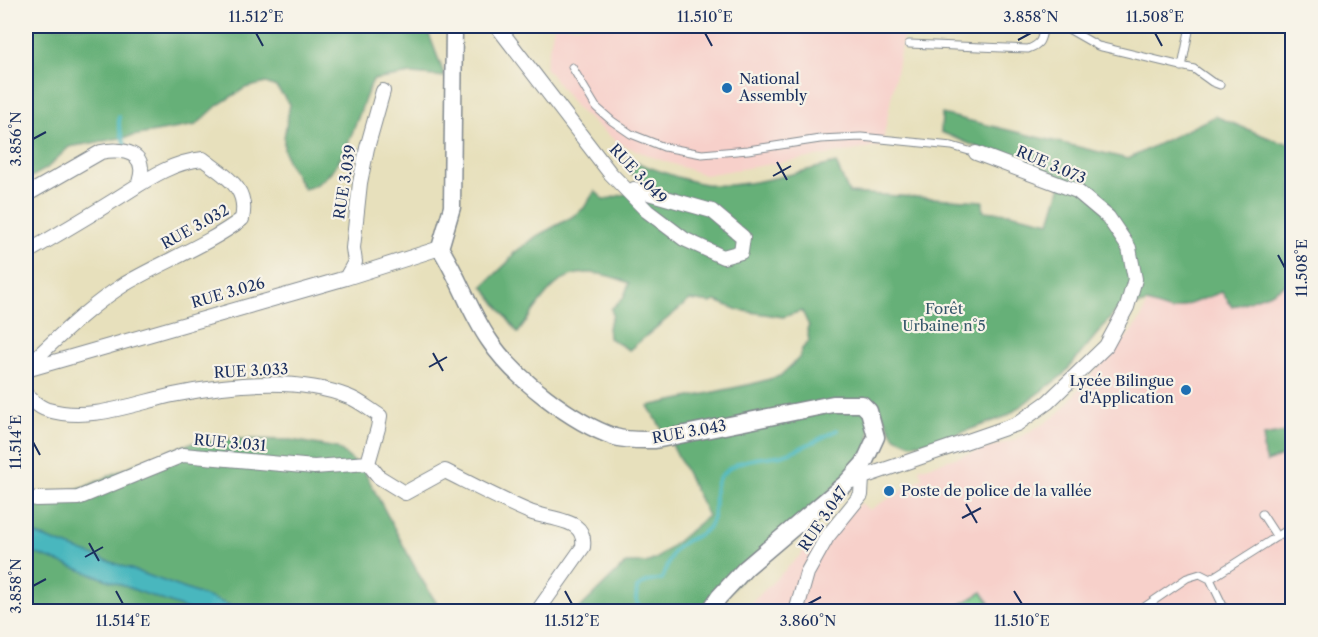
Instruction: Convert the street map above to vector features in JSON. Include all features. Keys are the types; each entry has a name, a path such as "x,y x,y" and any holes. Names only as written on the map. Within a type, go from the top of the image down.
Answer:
{"street":[{"path":"440,248 452,207 454,26"},
{"name":"RUE 3.049","path":"497,26 610,173 646,211 684,239 723,257 741,252 743,237 712,211 634,189"},
{"name":"RUE 3.039","path":"346,278 355,262 353,248 360,183 383,91"},
{"path":"26,195 101,153 113,150 123,151 137,159 142,167 139,183"},
{"name":"RUE 3.073","path":"854,480 1017,424 1048,402 1106,346 1127,308 1135,279 1129,248 1108,217 1077,191 976,153"},
{"name":"RUE 3.032","path":"26,253 139,183 188,160 203,159 230,180 242,194 244,208 242,219 223,234 124,285 91,308 26,368"},
{"name":"RUE 3.026","path":"26,368 346,278 440,248"},
{"name":"RUE 3.043","path":"440,248 455,271 459,287 469,308 489,341 504,360 521,377 565,410 592,427 615,437 655,440 833,405 862,404 869,411 876,437 854,480 746,568 719,597 709,612"},
{"name":"RUE 3.033","path":"26,395 48,410 74,414 117,410 174,395 223,387 280,384 324,389 351,398 380,416 368,463"},
{"name":"RUE 3.031","path":"26,497 36,499 78,498 183,455 314,467 368,463"},
{"path":"368,463 379,477 405,493 444,471 505,502 541,516 573,524 583,535 583,547 537,612"},
{"name":"RUE 3.047","path":"796,612 807,573 827,537 861,495 854,480"}],"lane":[{"path":"909,44 1028,49 1037,46 1041,41 1044,26"},
{"path":"1063,26 1098,46 1194,69 1220,86"},
{"path":"1182,67 1190,26"},
{"name":"RUE 3.073","path":"572,67 596,106 612,121 631,134 664,147 702,154 861,136 952,146 976,153"},
{"path":"1262,514 1277,537"},
{"path":"1210,579 1293,527"},
{"path":"1137,612 1192,575 1200,574 1210,579 1226,612"}],"shaded area":[{"name":"National Assembly","path":"554,26 905,26 882,146 705,175 618,143 577,109 545,67"},
{"path":"1292,281 1292,611 742,612 825,531 861,503 869,510 923,478 919,469 1014,440 1060,412 1141,319 1147,303 1171,311 1222,292 1271,293"}],"green space":[{"path":"26,26 426,26 445,77 411,74 373,80 340,159 330,173 318,183 304,189 287,161 284,149 290,104 276,87 266,83 245,88 218,105 196,125 69,147 46,169 26,180"},
{"name":"Forêt Urbaine n°5","path":"942,114 1128,159 1215,116 1279,142 1292,143 1292,281 1271,293 1232,307 1222,292 1171,311 1147,303 1117,310 1063,375 1007,416 938,441 911,444 895,437 882,413 871,418 868,453 710,611 577,611 626,563 646,563 656,559 708,516 674,448 648,406 780,376 799,358 802,349 809,341 807,329 809,326 802,311 783,317 738,310 716,301 710,303 690,300 629,350 609,338 608,327 613,315 611,309 624,297 629,283 589,273 575,274 562,280 551,289 518,333 483,286 514,253 537,236 584,208 595,191 604,200 643,189 641,176 630,174 638,163 694,182 727,185 774,178 836,163 849,193 983,201 983,211 1009,213 1050,222 1062,182 941,132"},
{"path":"1292,431 1292,462 1282,456 1267,462 1263,450 1264,436"},
{"path":"234,439 291,440 337,448 363,469 419,575 437,604 452,611 26,611 26,496 83,488 135,464 191,443"},
{"path":"982,592 994,611 949,611"}],"water":[{"path":"26,531 246,611 192,611 26,550"}],"waterway":[{"path":"119,117 119,127 126,148"},
{"path":"640,612 636,599 637,588 646,582 662,579 675,550 708,528 714,514 716,484 726,471 748,460 789,453 837,430"}],"place":[{"name":"National Assembly","path":"727,88"},
{"name":"Lycée Bilingue d'Application","path":"1186,390"},
{"name":"Poste de police de la vallée","path":"889,491"}]}
